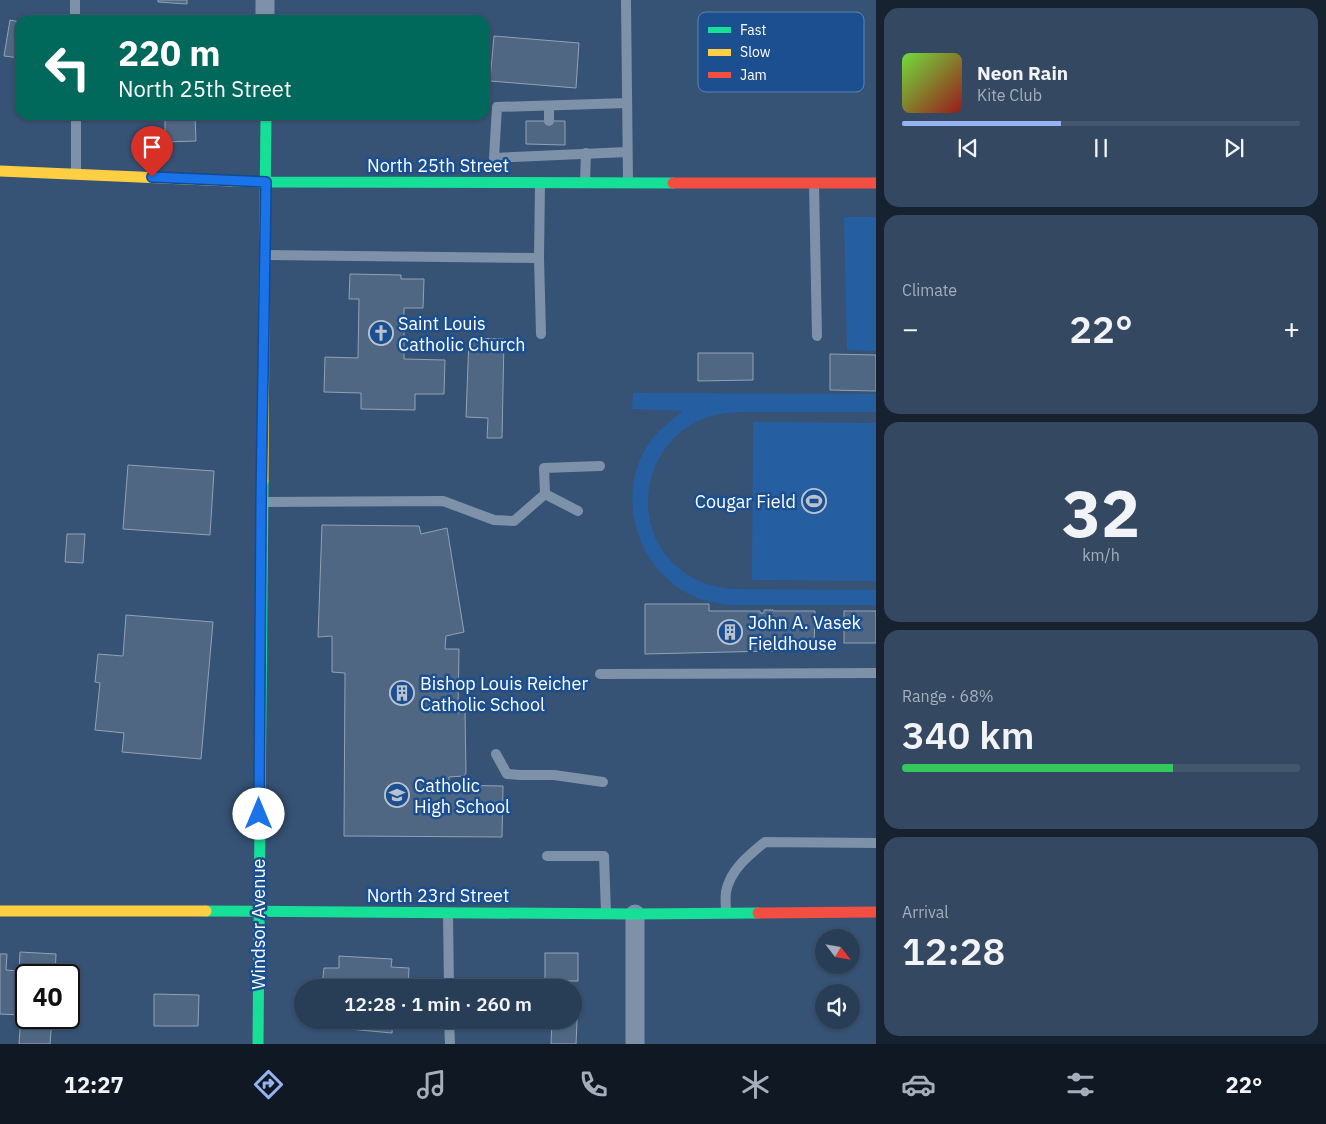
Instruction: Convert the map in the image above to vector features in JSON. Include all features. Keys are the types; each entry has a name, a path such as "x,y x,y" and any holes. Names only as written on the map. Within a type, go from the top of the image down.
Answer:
{"street":[{"path":"265,0 265,15"},
{"name":"Windsor Avenue","path":"258,1044 261,502 266,120"},
{"name":"North 25th Street","path":"0,171 266,182 513,170 540,182 876,183"},
{"name":"North 23rd Street","path":"0,911 606,914 876,912"},
{"path":"635,914 635,1044"}],"lane":[{"path":"75,0 75,15"},
{"path":"626,0 628,183"},
{"path":"627,103 497,107 494,158 513,170 548,150 586,153 627,152"},
{"path":"549,106 549,121"},
{"path":"76,120 76,174"},
{"path":"585,182 586,153"},
{"path":"540,182 541,334"},
{"path":"814,183 817,336"},
{"path":"265,255 539,258"},
{"path":"545,494 544,468 600,466"},
{"path":"261,502 443,501 494,520 514,521 545,494"},
{"path":"545,494 578,511"},
{"path":"600,674 876,673"},
{"path":"496,754 507,774 554,775 603,782"},
{"path":"726,913 726,892 734,871 751,853 765,842 876,843"},
{"path":"547,856 604,856 606,914"},
{"path":"448,913 449,979"},
{"path":"449,1029 450,1044"}],"shaded area":[{"path":"844,217 876,217 876,351 847,350"},
{"path":"633,393 876,394 876,412 738,412 705,418 683,430 666,447 655,467 649,490 649,513 655,535 667,556 685,573 701,582 731,589 876,590 876,605 730,605 697,598 673,584 657,568 644,548 636,527 633,504 634,481 640,459 652,439 683,411 632,409"},
{"name":"Cougar Field","path":"753,422 876,423 876,581 752,580"}],"building":[{"path":"158,0 187,0 187,4 158,2"},
{"path":"10,20 15,21 15,57 4,56"},
{"path":"494,36 579,43 576,88 490,81"},
{"path":"165,120 195,120 196,141 165,142"},
{"path":"526,121 565,121 565,145 526,144"},
{"name":"Saint Louis Catholic Church","path":"350,274 401,275 401,279 424,279 423,308 404,308 404,359 445,360 444,394 415,394 415,410 361,409 361,393 324,392 325,357 358,358 359,299 349,299"},
{"path":"469,338 504,339 502,438 487,438 488,418 466,417"},
{"path":"698,353 753,353 753,380 698,381"},
{"path":"830,354 876,355 876,391 830,390"},
{"path":"128,465 214,471 210,535 123,529"},
{"name":"Bishop Louis Reicher Catholic School","path":"322,525 419,526 421,534 447,528 464,632 446,636 445,649 459,649 458,713 465,712 466,773 464,776 449,777 449,785 503,786 502,837 344,836 345,673 332,672 332,636 318,637"},
{"path":"67,534 85,534 83,563 65,562"},
{"name":"John A. Vasek Fieldhouse","path":"645,604 709,604 709,611 760,611 760,613 764,613 764,610 815,611 814,650 645,654"},
{"path":"844,611 876,611 876,643 844,643"},
{"path":"126,615 213,622 201,759 122,752 124,733 95,730 100,683 95,682 98,654 123,656"},
{"path":"20,952 56,954 56,964 19,964"},
{"path":"545,953 578,953 578,979 545,979"},
{"path":"0,954 7,954 6,970 15,971 15,1015 0,1014"},
{"path":"339,956 392,959 391,967 409,968 408,979 323,979 324,968 339,968"},
{"path":"154,994 199,995 198,1026 154,1026"},
{"path":"20,1029 51,1029 50,1044 19,1044"},
{"path":"349,1029 392,1029 392,1033"},
{"path":"552,1029 577,1029 576,1044 551,1044"}],"traffic: fast":[{"path":"264,311 266,120"},
{"path":"231,181 673,183"},
{"path":"258,1044 263,481"},
{"path":"206,911 758,913"}],"traffic: slow":[{"path":"0,171 231,181"},
{"path":"263,481 264,311"},
{"path":"0,911 206,911"}],"traffic: jam":[{"path":"673,183 876,183"},
{"path":"758,913 876,912"}],"place":[{"name":"Saint Louis Catholic Church","path":"381,333"},
{"name":"Cougar Field","path":"814,501"},
{"name":"John A. Vasek Fieldhouse","path":"730,632"},
{"name":"Bishop Louis Reicher Catholic School","path":"402,693"},
{"name":"Catholic High School","path":"397,795"}],"route":[{"path":"152,177 266,182 259,814"}]}
